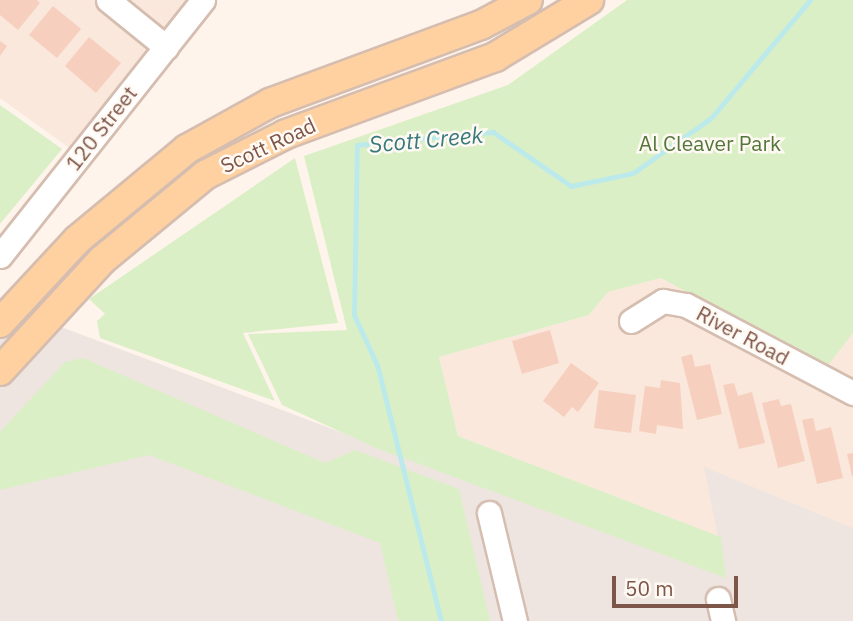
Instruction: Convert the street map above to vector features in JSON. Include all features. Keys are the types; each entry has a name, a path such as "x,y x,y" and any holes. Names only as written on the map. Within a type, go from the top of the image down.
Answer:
{"main road":[{"name":"Scott Road","path":"3,319 39,278 149,177 230,123 528,0"},
{"name":"Scott Road","path":"0,371 72,291 168,202 244,153 495,57 589,0"}],"street":[{"path":"108,0 166,47"},
{"name":"120 Street","path":"0,256 203,0"},
{"name":"River Road","path":"631,320 663,300 686,305 853,393"},
{"path":"489,513 515,621"},
{"path":"718,598 723,621"}],"shaded area":[{"path":"0,0 192,0 71,149 0,98"},
{"path":"661,278 826,367 853,333 853,528 705,468 721,537 458,436 439,357 589,315 608,292"},
{"path":"0,304 726,577 704,467 853,528 853,621 0,621"}],"green space":[{"name":"Al Cleaver Park","path":"627,0 853,0 853,333 826,368 661,278 608,292 589,315 439,357 458,436 721,537 726,578 376,448 282,405 248,334 347,330 304,156 508,85"},
{"path":"0,105 62,149 0,224"},
{"path":"295,158 338,323 243,333 275,401 100,338 97,321 105,314 89,299"},
{"path":"83,358 325,463 355,450 459,489 490,621 398,621 380,543 149,455 0,490 0,432 65,362"}],"building":[{"path":"0,0 37,0 40,3 18,30 0,15"},
{"path":"53,6 81,29 57,58 29,35"},
{"path":"89,37 121,63 96,93 65,66"},
{"path":"0,41 7,46 0,56"},
{"path":"550,330 559,363 522,374 512,341"},
{"path":"692,354 695,367 710,364 722,414 697,420 681,357"},
{"path":"571,363 599,383 578,412 572,407 564,417 543,401"},
{"path":"661,380 680,383 683,429 657,425 656,434 639,431 645,386 660,388"},
{"path":"734,383 738,396 752,392 765,443 739,449 723,385"},
{"path":"599,390 636,395 631,433 594,428"},
{"path":"779,399 781,406 791,404 805,461 778,468 762,403"},
{"path":"813,418 816,431 831,427 843,478 817,484 802,420"},
{"path":"853,453 853,476 852,476 847,454"}],"waterway":[{"name":"Scott Creek","path":"441,621 377,365 354,315 357,145 493,132 571,186 633,173 711,118 810,0"}]}
